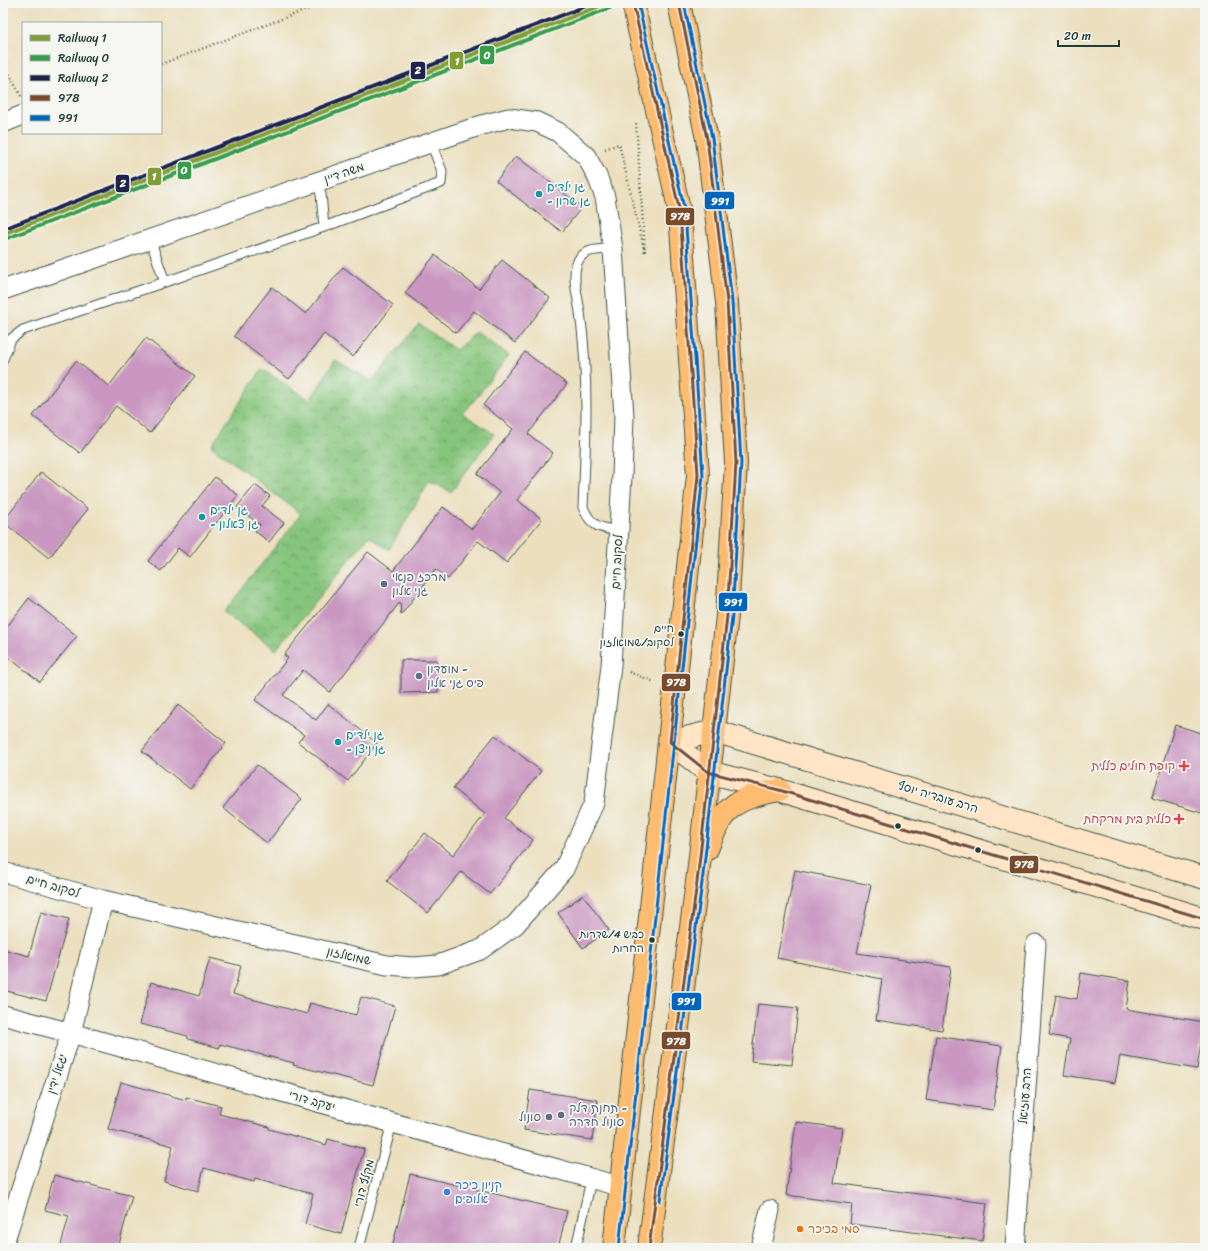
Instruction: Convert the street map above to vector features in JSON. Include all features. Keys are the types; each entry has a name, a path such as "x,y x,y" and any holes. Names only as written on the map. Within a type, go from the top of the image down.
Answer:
{"highway":[{"path":"614,1248 622,1187 698,474 680,213 633,3"},
{"path":"649,1248 698,874 708,772 727,616 736,463 727,302 707,139 678,3"},
{"path":"698,874 718,822 731,806 752,795 779,790"}],"main road":[{"path":"670,742 714,731"},
{"name":"הרב עובדיה יוסף","path":"714,731 1205,878"},
{"path":"670,742 708,772 779,790 1205,919"}],"street":[{"path":"3,123 22,115"},
{"name":"משה דיין","path":"3,290 431,143 509,118 537,122 558,132 586,156 597,176 605,197 613,249"},
{"name":"לסקוב חיים","path":"564,869 594,803 611,666 624,416 613,249"},
{"name":"שמואלזון","path":"103,900 387,965 414,967 438,965 480,950 515,925 564,869"},
{"name":"לסקוב חיים","path":"3,872 103,900"},
{"name":"יגאל ידין","path":"3,1246 71,1033 103,900"},
{"name":"הרב עוזיאל","path":"1015,1248 1036,944"},
{"name":"יעקב דורי","path":"3,1016 71,1033 591,1180 622,1187"},
{"path":"761,1248 770,1210"}],"lane":[{"path":"3,359 11,339 23,330 324,227 441,183 442,172 431,143"},
{"path":"317,182 322,194 324,227"},
{"path":"150,239 165,282"},
{"path":"613,249 589,251 578,260 575,271 582,327 586,383 583,508 588,519 600,528 619,531"},
{"name":"מקלף דורי","path":"359,1248 392,1123"},
{"path":"576,1248 591,1180"}],"path":[{"path":"162,64 314,7 318,3"},
{"path":"3,51 6,68 22,99"},
{"path":"586,156 619,144 645,253 636,122 658,117"},
{"path":"611,666 676,689"}],"green space":[{"path":"419,324 456,350 476,332 509,355 473,402 462,413 494,434 451,492 429,481 389,550 369,536 276,650 224,612 301,514 211,446 262,369 310,400 335,360 372,381"}],"building":[{"name":"גן ילדים - גן שרון","path":"516,156 582,207 562,232 496,181"},
{"path":"435,255 479,289 502,260 550,298 515,343 474,311 456,333 405,293"},
{"path":"343,267 393,305 353,357 324,334 289,379 234,336 272,287 306,314"},
{"path":"146,338 195,376 150,433 116,406 80,453 33,416 76,361 109,386"},
{"path":"525,352 567,384 528,434 553,453 517,500 542,519 507,563 478,541 448,579 436,569 401,615 400,602 330,692 303,670 283,695 316,720 328,704 377,743 348,781 298,742 304,735 255,700 288,658 284,655 368,552 393,571 443,507 472,529 500,493 477,474 513,429 483,405"},
{"path":"41,472 88,509 49,558 3,522"},
{"name":"גן ילדים - גן צאלון","path":"215,477 238,495 190,557 178,548 161,571 148,561"},
{"path":"255,485 270,496 262,506 284,523 269,542 255,531 260,525 237,507"},
{"path":"29,598 77,636 40,682 3,653 3,632"},
{"name":"מועדון - פיס גני אלון","path":"401,660 437,660 438,692 401,693"},
{"path":"178,705 226,743 190,789 142,751"},
{"name":"קופת חולים כללית","path":"1175,725 1205,734 1205,814 1152,798"},
{"path":"495,735 541,771 504,818 533,840 490,894 461,872 428,913 387,881 425,833 453,855 485,814 453,788"},
{"path":"257,765 302,799 267,843 223,808"},
{"path":"795,870 871,885 857,953 951,967 942,1030 876,1020 882,979 777,958"},
{"path":"583,895 609,930 583,948 558,913"},
{"path":"41,912 69,919 46,1001 3,990 3,949 29,956"},
{"path":"210,958 241,966 233,994 307,1014 310,1003 356,1015 361,997 395,1006 373,1085 293,1065 294,1063 220,1044 219,1048 188,1039 188,1036 140,1024 151,982 199,996"},
{"path":"1081,973 1130,981 1126,1009 1204,1022 1197,1069 1120,1056 1115,1083 1064,1075 1070,1039 1049,1035 1056,995 1077,999"},
{"path":"758,1004 798,1008 792,1065 751,1061"},
{"path":"936,1036 1002,1046 993,1110 926,1100"},
{"path":"121,1082 186,1100 186,1097 221,1106 219,1114 269,1127 269,1129 326,1145 328,1139 364,1149 341,1234 305,1224 313,1194 255,1179 254,1182 204,1168 198,1191 164,1181 173,1146 108,1129"},
{"name":"תחנת דלק - סונול חדרה","path":"530,1090 598,1100 592,1140 524,1130"},
{"path":"796,1122 842,1128 834,1183 987,1203 982,1241 850,1224 852,1204 786,1195"},
{"name":"קניון כיכר אלופים","path":"410,1174 567,1211 558,1248 392,1248"},
{"path":"54,1175 132,1196 118,1248 60,1248 69,1216 45,1210"}],"rail line":[{"name":"2","path":"3,229 594,3"},
{"name":"1","path":"3,234 608,3"},
{"name":"0","path":"5,239 610,8"}],"transit line":[{"name":"978","path":"633,3 680,213 698,475 670,742 708,772 779,790 1205,919"},
{"name":"991","path":"619,1248 703,475 685,212 638,3"},
{"name":"978","path":"649,1248 698,874 727,616 736,463 727,302 707,139 679,3"},
{"name":"991","path":"660,1201 703,875 732,617 741,463 732,301 712,138 684,3"}],"place":[{"name":"גן ילדים - גן שרון","path":"539,194"},
{"name":"גן ילדים - גן צאלון","path":"202,517"},
{"name":"מרכז פנאי גני אלון","path":"384,584"},
{"name":"חיים לסקוב/שמואלזון","path":"681,634"},
{"name":"מועדון - פיס גני אלון","path":"419,676"},
{"name":"גן ילדים - גן ניצן","path":"338,742"},
{"name":"קופת חולים כללית","path":"1184,766"},
{"name":"כללית בית מרקחת","path":"1179,819"},
{"name":"כביש 4/שדרות החרות","path":"652,940"},
{"name":"תחנת דלק - סונול חדרה","path":"561,1115"},
{"name":"סונול","path":"549,1117"},
{"name":"קניון כיכר אלופים","path":"447,1192"},
{"name":"סמי בכיכר","path":"800,1229"}]}
